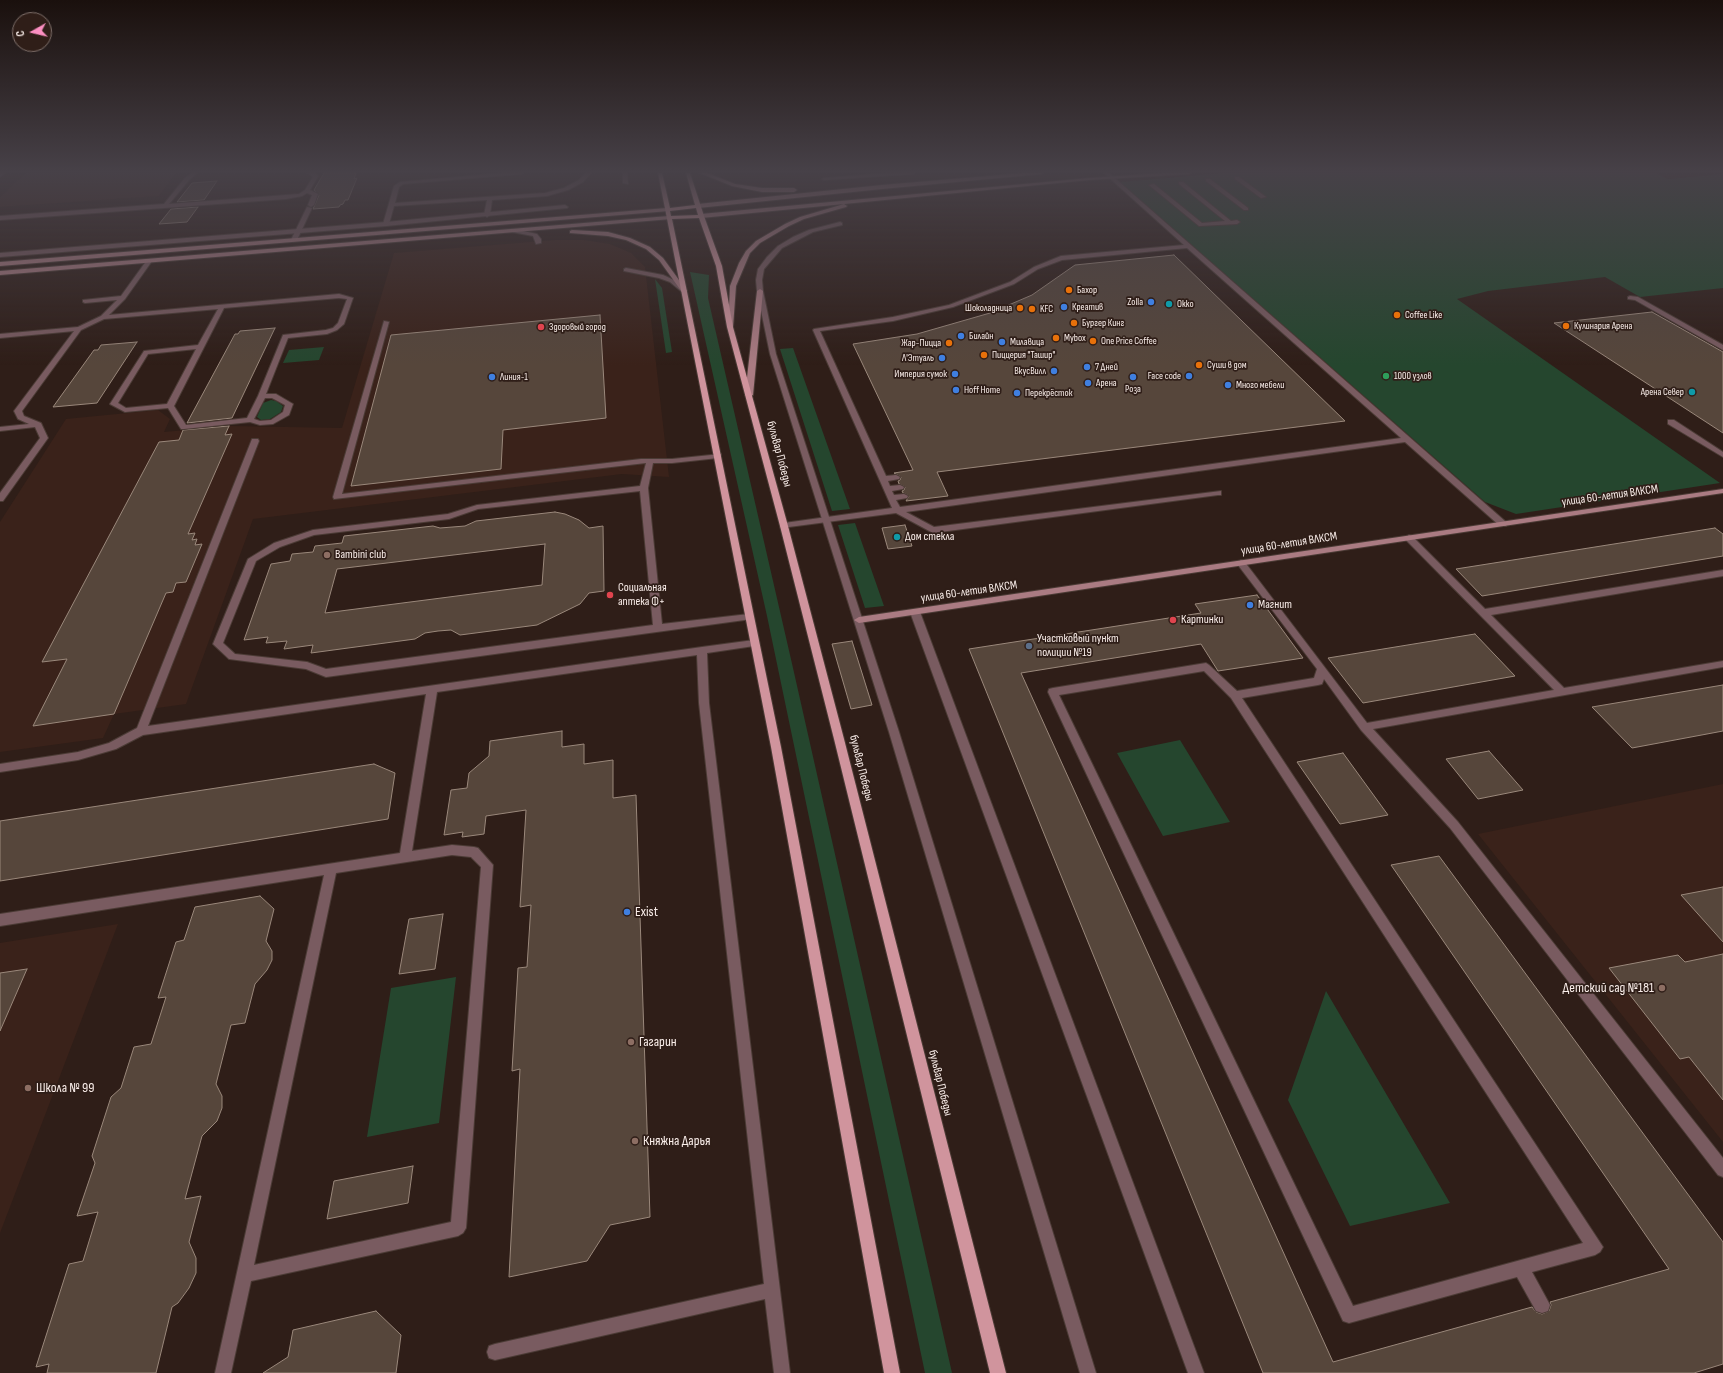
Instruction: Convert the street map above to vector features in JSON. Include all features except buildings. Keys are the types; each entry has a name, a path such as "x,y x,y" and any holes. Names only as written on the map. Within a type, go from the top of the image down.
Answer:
{"main road":[{"path":"673,237 692,340 718,456 749,618 776,747 892,1373"},
{"name":"бульвар Победы","path":"709,237 719,266 730,327 784,526 839,739 998,1373"}],"street":[{"path":"0,255 214,237"},
{"path":"290,250 295,237"},
{"path":"0,264 330,237"},
{"path":"0,273 442,237"},
{"path":"537,237 538,243"},
{"path":"617,237 628,239 648,248 661,259 684,291"},
{"path":"730,327 733,286 742,263 748,252 758,242 766,237"},
{"path":"799,237 780,247 761,269 759,280 760,291 773,354 859,620 1088,1373"},
{"path":"1178,237 1503,524"},
{"path":"1188,246 1061,258 1036,268 1012,283 951,306 893,319 816,330 897,510 933,530 1218,493"},
{"path":"0,336 79,329 102,317 123,298 149,261"},
{"path":"626,270 661,276 672,281 684,291"},
{"path":"749,396 760,291"},
{"path":"102,317 221,308 339,296 350,298 341,324 335,329 327,332 285,336 262,396 250,420"},
{"path":"85,301 123,298"},
{"path":"1630,298 1636,298 1723,348"},
{"path":"170,406 221,308"},
{"path":"386,322 337,497 641,461 650,462 718,456"},
{"path":"0,499 44,438 38,425 21,417 18,411 79,329"},
{"path":"170,406 125,410 114,404 146,352 200,347"},
{"path":"170,406 184,426 250,420 260,423 273,422 286,413 289,404 273,396 262,396"},
{"path":"1671,422 1723,455"},
{"path":"0,429 38,425"},
{"path":"784,526 1407,439"},
{"path":"141,732 255,440"},
{"path":"650,462 644,488 658,628"},
{"path":"882,479 896,478"},
{"path":"887,489 900,487"},
{"path":"644,488 477,507 449,516 313,533 277,545 252,560 218,644 232,657 307,666 326,673 658,628 749,618"},
{"name":"улица 60-летия ВЛКСМ","path":"859,620 1723,491"},
{"path":"891,498 904,496"},
{"path":"1409,538 1562,692"},
{"path":"1241,563 1365,727 1454,825 1723,1170"},
{"path":"1484,613 1723,574"},
{"path":"915,612 1196,1373"},
{"path":"0,768 78,756 112,746 141,732 754,643"},
{"path":"702,650 704,703 771,1290 782,1373"},
{"path":"1365,727 1723,664"},
{"path":"1206,667 1235,695 1595,1247 1520,1267 1349,1315 1053,692 1206,667"},
{"path":"1235,695 1318,681 1322,669"},
{"path":"405,857 432,690"},
{"path":"0,920 452,850 474,852 486,865 458,1228 243,1275"},
{"path":"223,1373 331,868"},
{"path":"1520,1267 1542,1304"},
{"path":"495,1352 771,1290"}],"shaded area":[{"path":"555,240 584,240 610,244 631,253 645,267 669,477 622,474 253,519 186,704 114,714 103,738 0,752 0,522 66,419 158,410 170,419 164,432 230,426 342,428 394,253"},
{"name":"Детский сад №181","path":"1723,784 1723,1142 1478,834"},
{"name":"Школа № 99","path":"118,924 0,1233 0,943"}],"green space":[{"path":"1183,237 1723,237 1723,288 1640,297 1605,277 1488,291 1457,299 1720,483 1516,514 1485,502"},
{"path":"690,272 709,275 708,298 952,1373 925,1373 767,616"},
{"path":"655,279 662,288 672,352 666,353"},
{"path":"324,347 319,360 283,363 289,350"},
{"path":"793,348 850,509 832,511 780,349"},
{"path":"271,400 276,401 283,406 281,412 270,419 261,420 257,417 263,403"},
{"path":"855,523 884,606 865,608 838,525"},
{"path":"1180,740 1230,822 1163,836 1117,753"},
{"path":"456,977 439,1123 367,1137 391,988"},
{"path":"1326,991 1450,1203 1350,1226 1288,1100"}],"place":[{"name":"Бахор","path":"1069,290"},
{"name":"Zolla","path":"1151,302"},
{"name":"Okko","path":"1169,304"},
{"name":"Креатив","path":"1064,307"},
{"name":"Шоколадница","path":"1020,308"},
{"name":"KFC","path":"1032,309"},
{"name":"Coffee Like","path":"1397,315"},
{"name":"Бургер Кинг","path":"1074,323"},
{"name":"Кулинария Арена","path":"1566,326"},
{"name":"Здоровый город","path":"541,327"},
{"name":"Билайн","path":"961,336"},
{"name":"Mybox","path":"1056,338"},
{"name":"One Price Coffee","path":"1093,341"},
{"name":"Милавица","path":"1002,342"},
{"name":"Жар-Пицца","path":"949,343"},
{"name":"Пиццерия \"Ташир\"","path":"984,355"},
{"name":"Л'Этуаль","path":"942,358"},
{"name":"Суши в дом","path":"1199,365"},
{"name":"7 Дней","path":"1087,367"},
{"name":"ВкусВилл","path":"1054,371"},
{"name":"Империя сумок","path":"955,374"},
{"name":"Face code","path":"1189,376"},
{"name":"1000 узлов","path":"1386,376"},
{"name":"Линия-1","path":"492,377"},
{"name":"Роза","path":"1133,377"},
{"name":"Арена","path":"1088,383"},
{"name":"Много мебели","path":"1228,385"},
{"name":"Hoff Home","path":"956,390"},
{"name":"Арена Север","path":"1692,392"},
{"name":"Перекрёсток","path":"1017,393"},
{"name":"Дом стекла","path":"897,537"},
{"name":"Bambini club","path":"327,555"},
{"name":"Социальная аптека Ф+","path":"610,595"},
{"name":"Магнит","path":"1250,605"},
{"name":"Картинки","path":"1173,620"},
{"name":"Участковый пункт полиции №19","path":"1029,646"},
{"name":"Exist","path":"627,912"},
{"name":"Детский сад №181","path":"1662,988"},
{"name":"Гагарин","path":"631,1042"},
{"name":"Школа № 99","path":"28,1088"},
{"name":"Княжна Дарья","path":"635,1141"}]}
